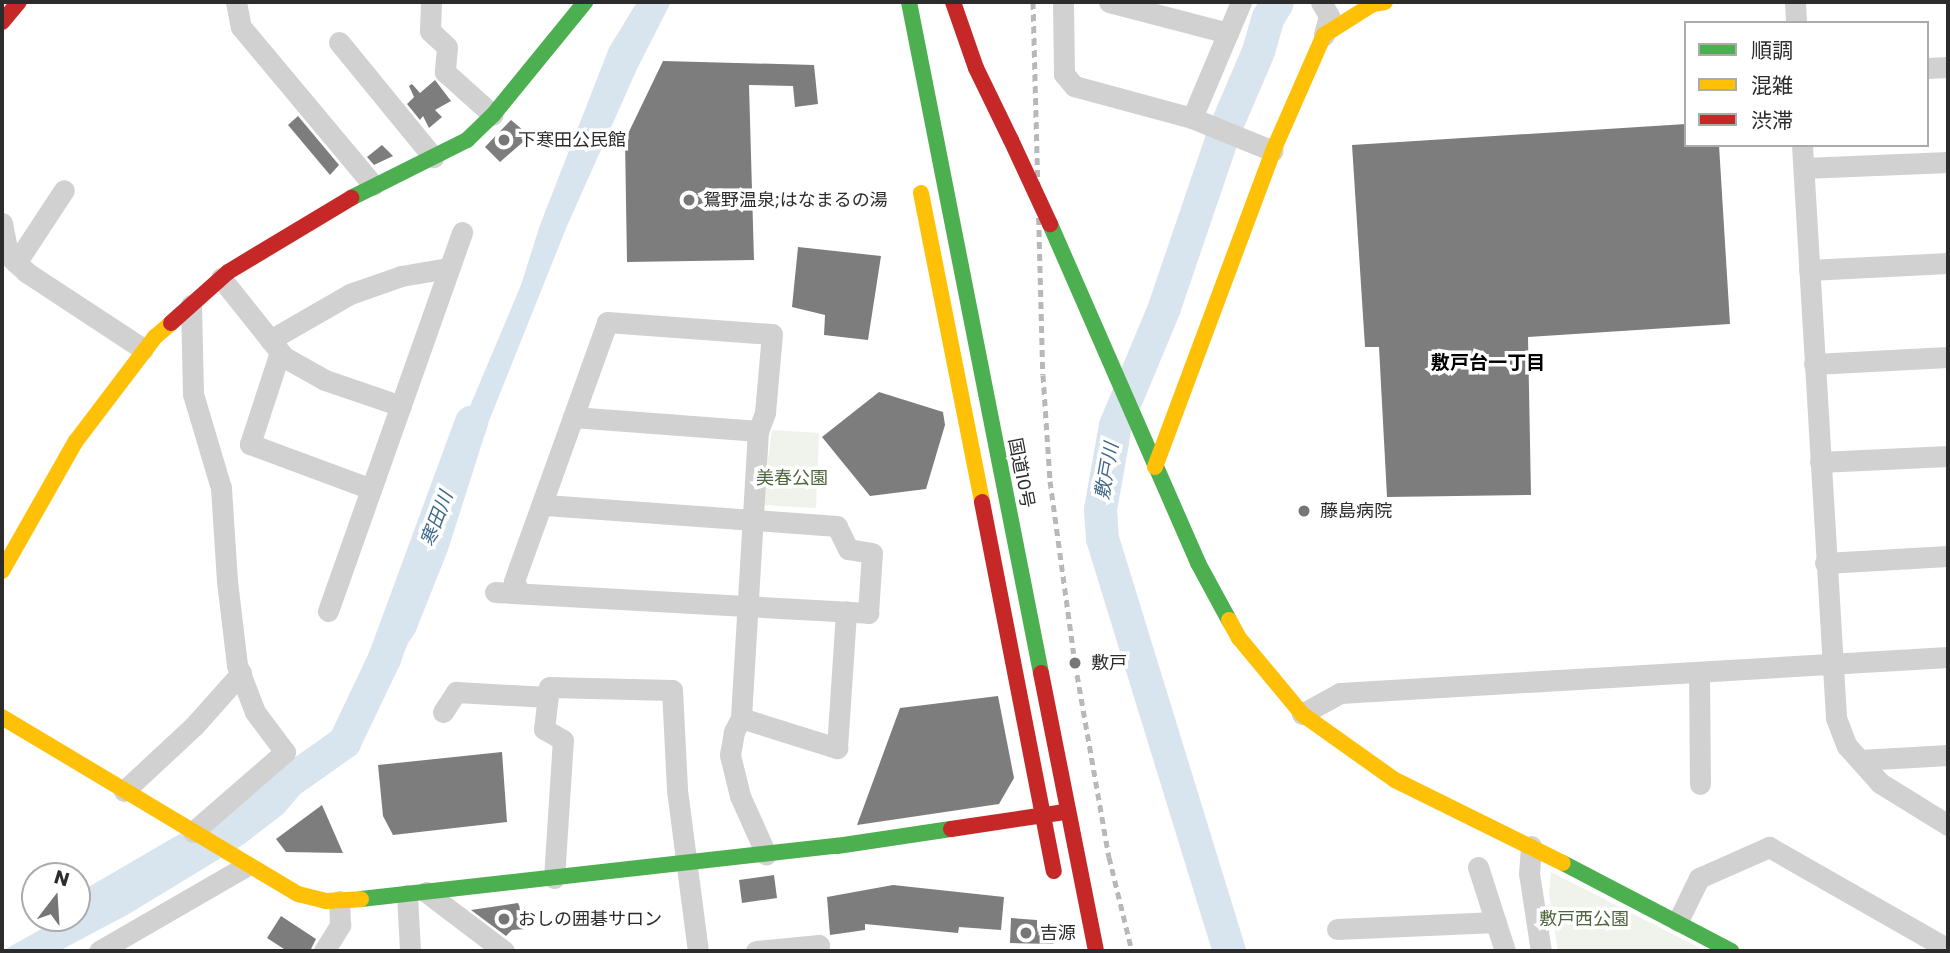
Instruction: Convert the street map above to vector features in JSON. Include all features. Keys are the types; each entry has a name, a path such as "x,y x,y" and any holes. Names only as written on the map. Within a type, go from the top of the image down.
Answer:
{"main road":[{"path":"2,22 19,2"},
{"path":"2,570 76,441 143,349 221,278 318,216 467,140 493,115 585,2"},
{"name":"国道10号","path":"909,2 1096,951"},
{"path":"953,2 976,68 1050,224 1198,563 1239,638 1302,714 1395,780 1531,846 1731,951"},
{"path":"1155,467 1265,148 1324,35 1378,3"},
{"path":"917,175 1056,883"},
{"path":"2,717 242,863 298,894 339,901 766,854 1068,811"}],"street":[{"path":"236,2 241,27 373,186"},
{"path":"431,2 430,31 447,47 445,72 493,115"},
{"path":"1063,2 1064,74 1074,86 1201,121 1265,148"},
{"path":"1109,2 1228,33"},
{"path":"1201,121 1228,33 1241,2"},
{"path":"1321,2 1329,16 1324,35"},
{"path":"1794,2 1796,21"},
{"path":"339,42 433,157"},
{"path":"1929,68 1948,67"},
{"path":"1802,147 1836,718 1847,747 1880,783 1948,825"},
{"path":"1804,168 1948,162"},
{"path":"16,262 64,190"},
{"path":"2,223 8,255 143,349"},
{"path":"328,611 462,232"},
{"path":"1809,270 1948,263"},
{"path":"371,489 250,444 275,346 350,294 401,276 449,268"},
{"path":"221,278 275,346 325,380 401,406"},
{"path":"191,305 193,394 221,488 227,581 241,673 255,712 285,752 193,832"},
{"path":"520,593 514,581 607,322 772,334 765,413 758,431 741,718 731,744 731,768 766,854"},
{"path":"1814,364 1948,357"},
{"path":"573,417 758,431"},
{"path":"1820,462 1948,456"},
{"path":"495,592 868,613 873,553 848,549 837,526 542,505"},
{"path":"1825,563 1948,556"},
{"path":"741,718 837,748 846,611"},
{"path":"1302,714 1340,693 1948,657"},
{"path":"1699,672 1700,785"},
{"path":"124,791 194,726 241,673"},
{"path":"554,878 563,740 544,729 549,687 672,690 677,790 698,951"},
{"path":"443,712 456,692 547,697"},
{"path":"1860,761 1948,755"},
{"path":"1531,846 1530,873 1541,951"},
{"path":"1678,921 1699,878 1769,847 1948,949"},
{"path":"99,951 242,863"},
{"path":"1478,867 1505,951"},
{"path":"410,951 417,894 504,951"},
{"path":"324,951 340,925 339,901"},
{"path":"1337,929 1496,922"},
{"path":"756,951 819,945 818,951"}],"green space":[{"name":"美春公園","path":"772,430 819,433 816,508 762,505"},
{"name":"敷戸西公園","path":"1551,872 1706,951 1558,951 1549,895"}],"shaded area":[{"path":"637,2 671,2 637,69 567,226 489,421 448,550 415,633 373,694 342,756 307,786 283,814 244,844 127,915 59,951 2,951 36,932 91,932 91,902 189,851 250,813 260,813 281,801 329,759 405,630 422,591 451,515 457,444 465,418 521,285 540,225 609,48"}],"building":[{"name":"鴛野温泉;はなまるの湯","path":"663,61 814,65 818,104 795,107 793,86 749,85 754,260 627,262 625,140"},
{"path":"435,80 451,101 435,110 442,117 429,128 423,116 420,120 407,104 414,97 409,86 412,84 420,93"},
{"path":"298,116 339,165 330,175 288,125"},
{"name":"下寒田公民館","path":"511,120 530,136 500,162 485,147"},
{"path":"1684,124 1684,147 1719,147 1730,324 1528,337 1531,495 1387,497 1379,347 1365,347 1352,145"},
{"path":"382,145 393,156 374,165 367,157"},
{"path":"798,247 881,256 868,340 824,335 825,315 792,307"},
{"path":"879,392 943,412 945,425 926,489 870,496 822,437"},
{"path":"998,696 1014,778 999,804 857,825 900,708"},
{"path":"502,752 507,822 393,835 383,816 378,765"},
{"path":"322,805 343,853 286,852 276,839"},
{"path":"774,875 777,898 742,903 739,880"},
{"path":"893,885 1004,897 1001,930 959,927 958,933 865,924 865,930 830,935 827,897"},
{"name":"おしの囲碁サロン","path":"518,903 521,910 525,908 526,929 512,930 506,936 471,910"},
{"path":"281,916 316,939 310,951 287,951 267,938"},
{"name":"吉源","path":"1011,918 1037,920 1037,928 1054,944 1010,943"}],"waterway":[{"name":"敷戸川","path":"1229,951 1102,538 1100,509 1115,425 1164,307 1225,128 1258,51 1268,17 1277,2"},
{"name":"寒田川","path":"91,904 225,826 344,742 384,658 471,421"}],"railway":[{"path":"1033,2 1043,375 1050,481 1075,663 1109,857 1132,951"}],"traffic: fast":[{"path":"351,198 467,140 493,115 585,2"},
{"path":"909,2 1041,673"},
{"path":"1050,224 1198,563 1229,620"},
{"path":"361,899 837,846 951,829"},
{"path":"1563,863 1731,951"}],"traffic: slow":[{"path":"1155,467 1273,151 1324,35 1373,4 1385,2"},
{"path":"921,193 982,502"},
{"path":"2,571 76,441 155,337 171,323"},
{"path":"1229,620 1239,638 1302,714 1395,780 1563,863"},
{"path":"2,717 298,894 326,901 361,899"}],"traffic: jam":[{"path":"2,22 19,2"},
{"path":"953,2 976,68 1011,140"},
{"path":"1011,140 1050,224"},
{"path":"171,323 228,272 351,198"},
{"path":"982,502 1054,871"},
{"path":"1041,673 1096,951"},
{"path":"951,829 1065,812"}],"place":[{"name":"下寒田公民館","path":"504,140"},
{"name":"鴛野温泉;はなまるの湯","path":"689,200"},
{"name":"藤島病院","path":"1304,511"},
{"name":"敷戸","path":"1075,663"},
{"name":"おしの囲碁サロン","path":"504,919"},
{"name":"吉源","path":"1026,933"}],"district":[{"name":"敷戸台一丁目","path":"1488,363"}]}
